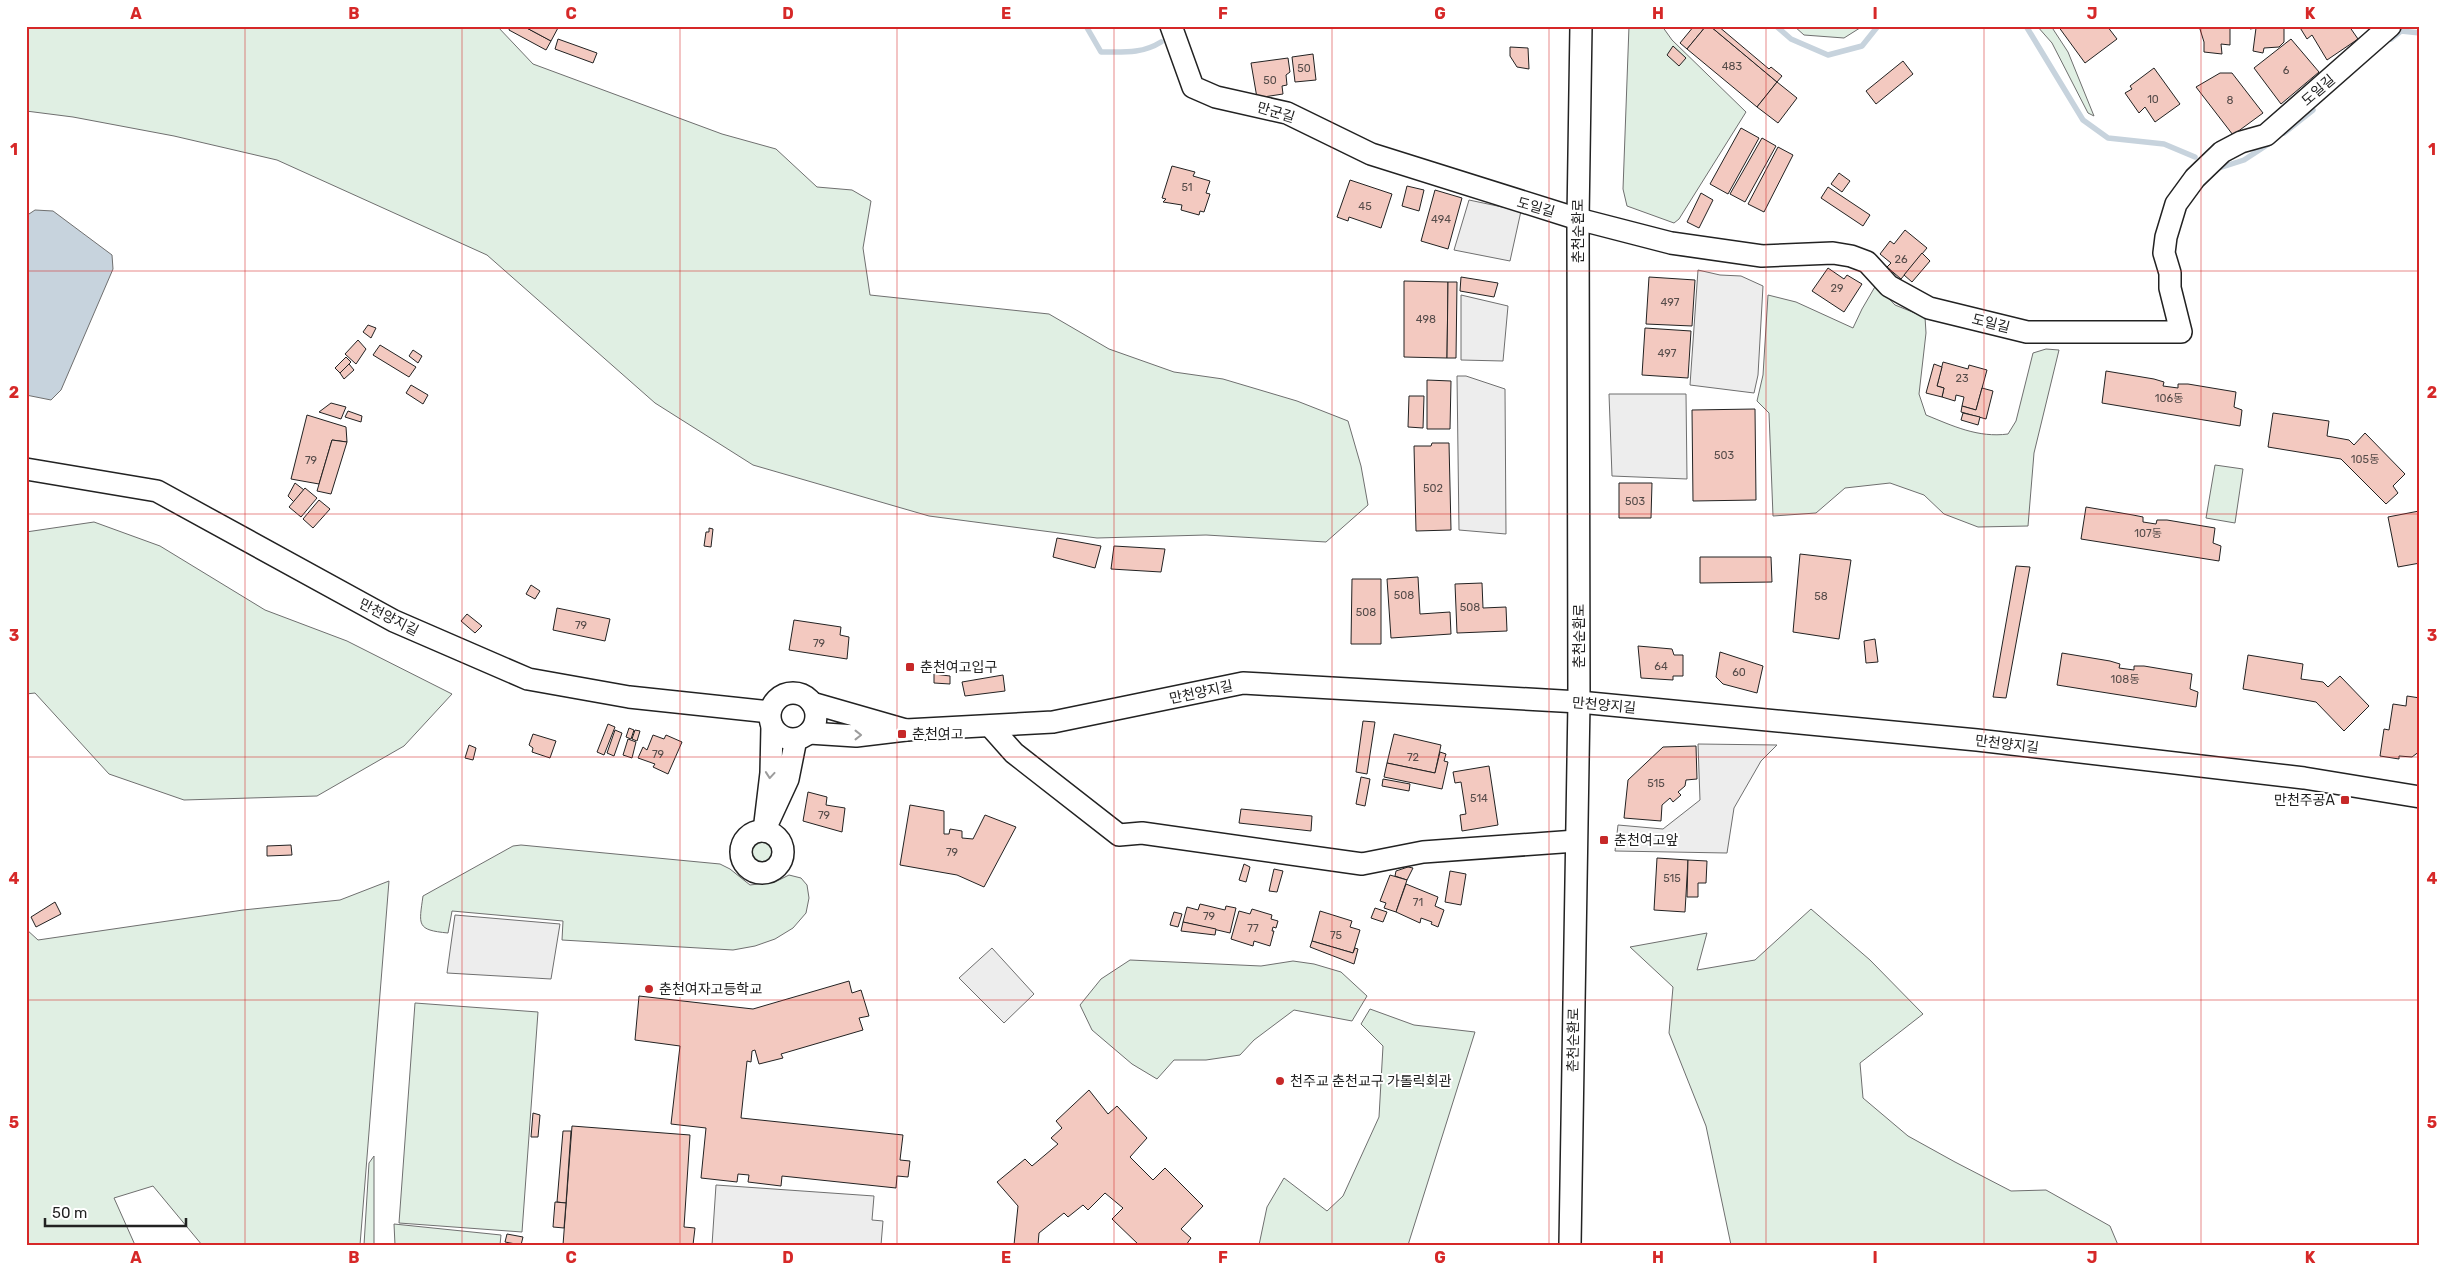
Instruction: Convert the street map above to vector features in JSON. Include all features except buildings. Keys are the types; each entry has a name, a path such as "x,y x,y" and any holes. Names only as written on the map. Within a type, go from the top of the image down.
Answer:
{"street":[{"name":"만군길","path":"1171,26 1193,87 1216,97 1287,113 1370,154 1416,169"},
{"name":"춘천순환로","path":"1570,1245 1579,702 1578,219 1581,26"},
{"name":"도일길","path":"1416,169 1578,219 1671,243 1762,256 1833,254 1851,256 1867,262 1889,286 1929,308 2027,332 2181,332 2170,288 2170,273 2164,253 2166,237 2176,204 2194,178 2214,158 2242,142 2266,135 2390,26"},
{"name":"만천양지길","path":"26,469 157,491 394,621 528,679 771,719"},
{"name":"만천양지길","path":"906,730 1053,722 1243,683 1579,702 1977,740 2304,778 2420,797"},
{"path":"812,703 816,718 803,736 788,779 764,832 771,773 772,704 784,694 800,694 812,703 906,730"},
{"path":"771,719 782,737 856,736 906,730"},
{"path":"990,726 1014,753 1119,835 1142,833 1362,864 1423,852 1576,841"}],"green space":[{"path":"26,26 497,26 533,64 722,134 776,149 817,187 852,190 871,201 863,248 870,295 1049,314 1109,349 1174,372 1223,379 1297,401 1348,421 1361,466 1368,505 1326,542 1206,535 1097,538 929,516 753,465 655,403 487,255 277,160 174,136 73,117 26,111"},
{"path":"1629,26 1662,26 1672,40 1746,112 1679,219 1674,223 1627,206 1623,189"},
{"path":"1794,26 1863,26 1844,38 1804,35"},
{"path":"2037,26 2051,26 2068,52 2094,116 2088,113 2052,43"},
{"path":"1876,285 1895,305 1925,317 1926,333 1919,394 1926,415 1956,427 1976,433 2008,434 2016,421 2033,353 2046,349 2059,350 2034,453 2028,526 1978,527 1944,514 1924,495 1890,483 1845,488 1816,513 1773,516 1769,413 1757,401 1763,375 1768,295 1796,302 1853,328"},
{"path":"2215,465 2243,469 2235,523 2206,518"},
{"path":"94,522 160,546 265,610 347,641 452,694 404,746 317,796 184,800 109,774 35,693 26,694 26,532"},
{"path":"762,840 771,844 775,853 771,862 762,866 753,862 749,853 753,844"},
{"path":"521,845 720,864 730,869 750,885 775,882 789,875 801,878 807,885 809,898 806,913 793,928 775,939 755,946 733,950 562,940 563,921 452,911 448,933 425,928 421,920 423,896 513,846"},
{"path":"389,881 360,1245 202,1245 153,1186 114,1198 135,1245 26,1245 26,929 38,940 243,910 340,900"},
{"path":"1811,909 1870,960 1923,1014 1860,1063 1863,1098 1908,1136 1955,1162 2011,1191 2046,1190 2110,1226 2118,1245 1731,1245 1706,1126 1669,1033 1673,987 1630,947 1707,933 1697,970 1755,960"},
{"path":"1130,960 1261,966 1293,961 1314,964 1341,972 1367,996 1352,1021 1294,1010 1254,1040 1240,1055 1206,1060 1174,1060 1157,1079 1132,1064 1092,1030 1080,1005 1101,979"},
{"path":"415,1003 538,1012 522,1232 399,1223"},
{"path":"1370,1009 1414,1025 1475,1032 1408,1245 1259,1245 1267,1207 1284,1178 1327,1211 1343,1196 1379,1117 1383,1046 1361,1024"},
{"path":"374,1156 374,1245 364,1245 369,1163"},
{"path":"394,1224 501,1235 500,1245 395,1245"}],"shaded area":[{"path":"1469,200 1521,211 1510,261 1454,250"},
{"path":"35,210 53,211 112,255 113,269 61,390 51,400 26,395 26,216"},
{"path":"1698,270 1720,275 1741,276 1763,286 1758,375 1754,393 1690,385"},
{"path":"1461,295 1508,306 1503,361 1461,360"},
{"path":"1457,376 1466,376 1505,389 1506,534 1459,530"},
{"path":"1609,394 1686,394 1687,479 1612,476"},
{"path":"1698,744 1777,745 1761,761 1734,808 1727,853 1615,851 1618,825 1663,829 1700,800"},
{"path":"455,915 560,924 551,979 447,973"},
{"path":"992,948 1034,994 1004,1023 959,978"},
{"path":"716,1185 874,1196 872,1220 883,1221 881,1245 712,1245"}],"waterway":[{"path":"1086,26 1101,52 1125,52 1147,49 1161,42"},
{"path":"1776,26 1791,39 1828,55 1862,46 1878,26"},
{"path":"2026,26 2083,120 2108,138 2164,144 2195,157"},
{"path":"2391,39 2401,31 2420,33"},
{"path":"2284,133 2313,110"},
{"path":"2219,168 2244,160 2270,143"}],"place":[{"name":"춘천여고입구","path":"910,667"},
{"name":"춘천여고","path":"902,734"},
{"name":"만천주공A","path":"2345,800"},
{"name":"춘천여고앞","path":"1604,840"},
{"name":"춘천여자고등학교","path":"649,989"},
{"name":"천주교 춘천교구 가톨릭회관","path":"1280,1081"}]}
